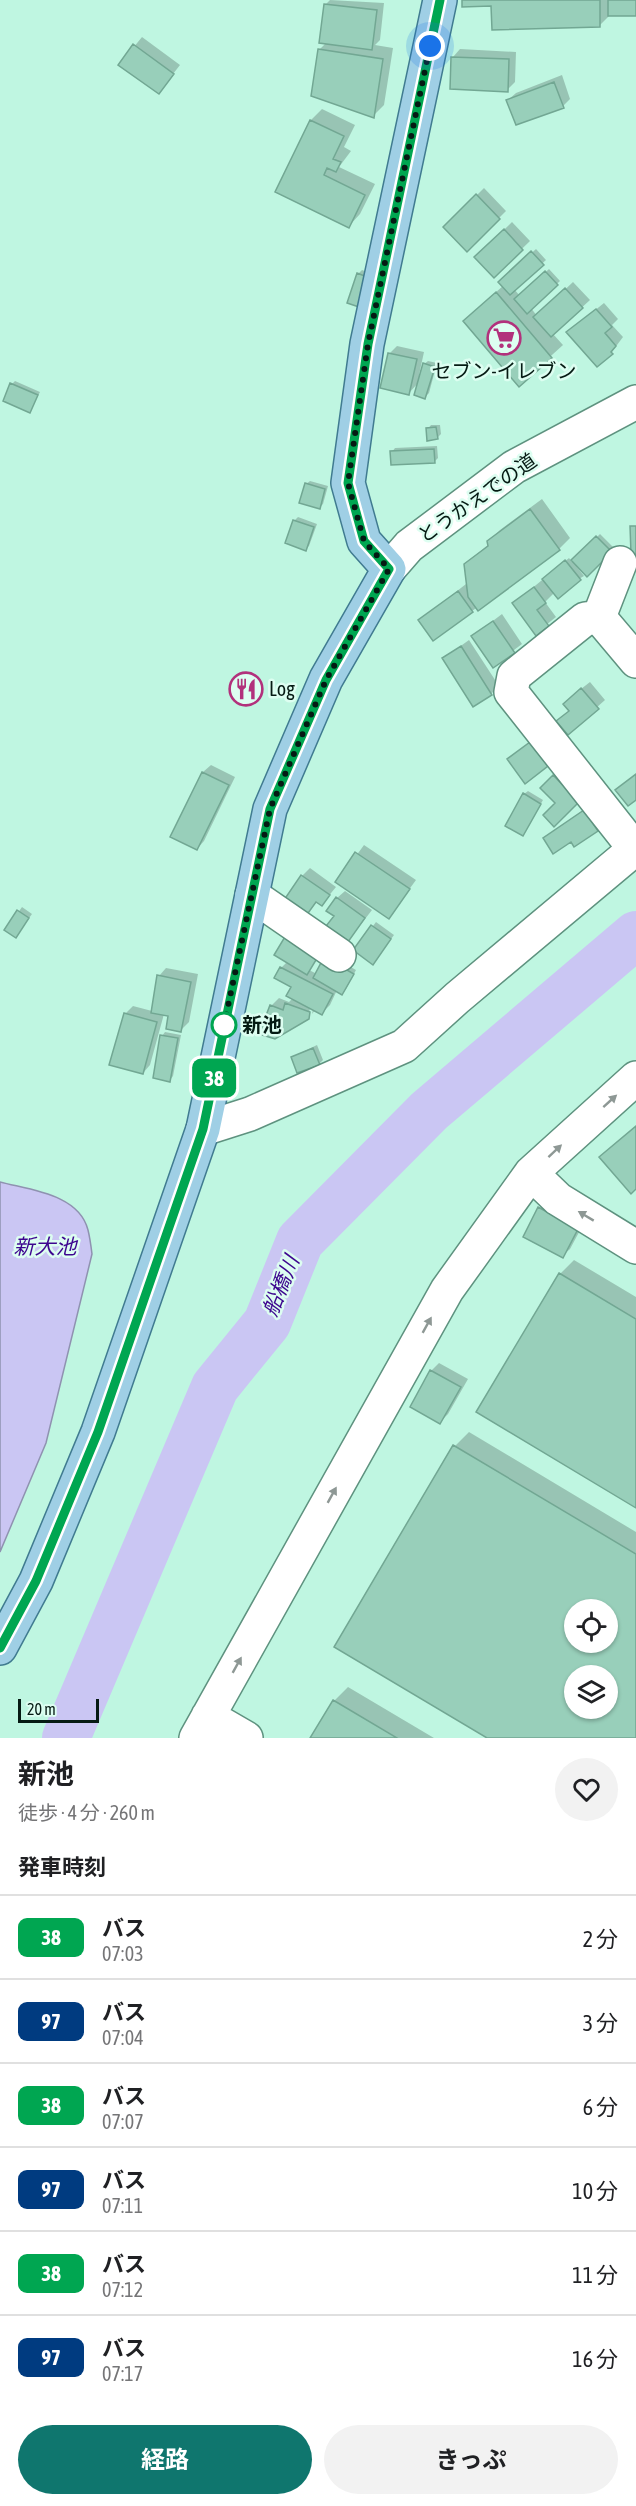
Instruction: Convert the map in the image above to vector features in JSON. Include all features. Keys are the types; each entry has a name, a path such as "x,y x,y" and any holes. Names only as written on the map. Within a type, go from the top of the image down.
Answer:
{"main road":[{"path":"0,1648 36,1581 98,1432 203,1129 270,809 326,680 389,569 364,541 348,483 368,344 440,0"}],"street":[{"name":"とうかえでの道","path":"389,569 409,546 514,467 636,402"},
{"path":"599,617 620,563"},
{"path":"599,617 636,661"},
{"path":"203,1129 250,1114 404,1046 457,998 636,848 511,692 514,676 585,618 599,617"},
{"path":"252,895 339,955"},
{"path":"246,1738 202,1727 447,1290 531,1173 636,1078"},
{"path":"531,1173 558,1199 636,1247"}],"water":[{"name":"新大池","path":"0,1182 39,1191 75,1208 83,1218 88,1230 92,1254 46,1443 0,1552"}],"building":[{"path":"462,0 600,0 600,27 492,30 491,6 462,7"},
{"path":"608,0 636,0 636,16 608,16"},
{"path":"324,4 377,10 372,50 319,43"},
{"path":"133,44 174,74 159,94 118,65"},
{"path":"318,49 383,59 374,118 311,96"},
{"path":"451,57 509,59 508,92 450,89"},
{"path":"554,82 564,108 516,125 506,100"},
{"path":"310,120 344,136 333,159 341,162 336,172 327,168 324,175 365,195 349,228 275,192"},
{"path":"476,194 500,219 467,252 443,227"},
{"path":"504,229 523,250 494,278 474,257"},
{"path":"531,251 544,265 510,295 498,282"},
{"path":"545,271 558,285 527,314 514,299"},
{"path":"357,273 372,279 362,308 347,303"},
{"path":"565,288 583,308 551,337 533,317"},
{"path":"496,292 552,358 519,387 463,321"},
{"path":"596,309 612,327 605,333 616,346 611,352 613,354 597,367 566,332"},
{"path":"388,353 417,359 409,395 380,388"},
{"path":"423,363 435,367 425,399 414,395"},
{"path":"10,383 38,395 30,413 3,401"},
{"path":"436,427 438,439 427,441 426,428"},
{"path":"434,449 435,463 391,465 390,451"},
{"path":"305,483 325,489 320,509 299,503"},
{"path":"530,509 560,550 478,611 468,597 464,564 488,546 487,541"},
{"path":"293,520 314,527 306,551 285,543"},
{"path":"630,526 636,526 636,554 631,554"},
{"path":"596,536 612,552 587,577 571,560"},
{"path":"565,560 581,580 558,599 542,579"},
{"path":"534,587 546,603 537,610 549,626 536,636 512,603"},
{"path":"458,591 473,612 433,641 418,620"},
{"path":"493,621 515,653 493,668 471,636"},
{"path":"461,646 492,695 473,707 442,658"},
{"path":"581,688 599,709 568,735 556,721 569,711 563,704"},
{"path":"530,742 548,766 525,784 507,759"},
{"path":"202,772 229,785 197,850 170,837"},
{"path":"636,774 636,800 628,806 615,790"},
{"path":"553,775 579,802 554,827 543,815 555,803 540,788"},
{"path":"523,793 541,804 523,836 505,826"},
{"path":"584,810 598,831 574,847 571,842 553,854 543,838"},
{"path":"355,852 410,889 389,919 335,882"},
{"path":"301,875 330,895 322,906 316,902 306,916 284,900"},
{"path":"336,897 365,918 348,942 326,926 334,916 326,911"},
{"path":"17,910 29,918 16,938 4,930"},
{"path":"371,925 391,939 373,965 353,950"},
{"path":"286,935 319,955 307,975 274,955"},
{"path":"324,957 354,974 342,995 313,978"},
{"path":"280,967 333,994 322,1015 286,996 291,987 274,978"},
{"path":"157,975 191,982 181,1032 166,1029 168,1016 151,1013"},
{"path":"285,1003 310,1012 309,1019 275,1039 259,1034 270,1005 283,1010"},
{"path":"124,1013 157,1022 143,1074 109,1065"},
{"path":"160,1035 178,1038 170,1082 153,1078"},
{"path":"313,1048 320,1065 297,1073 291,1057"},
{"path":"636,1126 636,1189 631,1194 599,1157"},
{"path":"538,1207 578,1229 563,1258 523,1237"},
{"path":"559,1273 636,1319 636,1508 476,1412"},
{"path":"430,1370 461,1387 440,1424 410,1407"},
{"path":"453,1445 636,1554 636,1738 487,1738 334,1647"},
{"path":"333,1700 397,1738 310,1738"}],"waterway":[{"name":"船橋川","path":"66,1738 215,1387 267,1323 300,1241 429,1111 636,935"}],"bus line":[{"name":"38","path":"0,1648 36,1581 98,1432 203,1129 270,809 326,680 389,569 364,541 348,483 368,344 440,0"}],"place":[{"name":"セブン-イレブン","path":"504,338"},
{"name":"Log","path":"246,689"},
{"name":"新池","path":"224,1025"}],"route":[{"path":"224,1025 270,809 326,680 389,569 364,541 348,483 368,344 430,46"}]}
